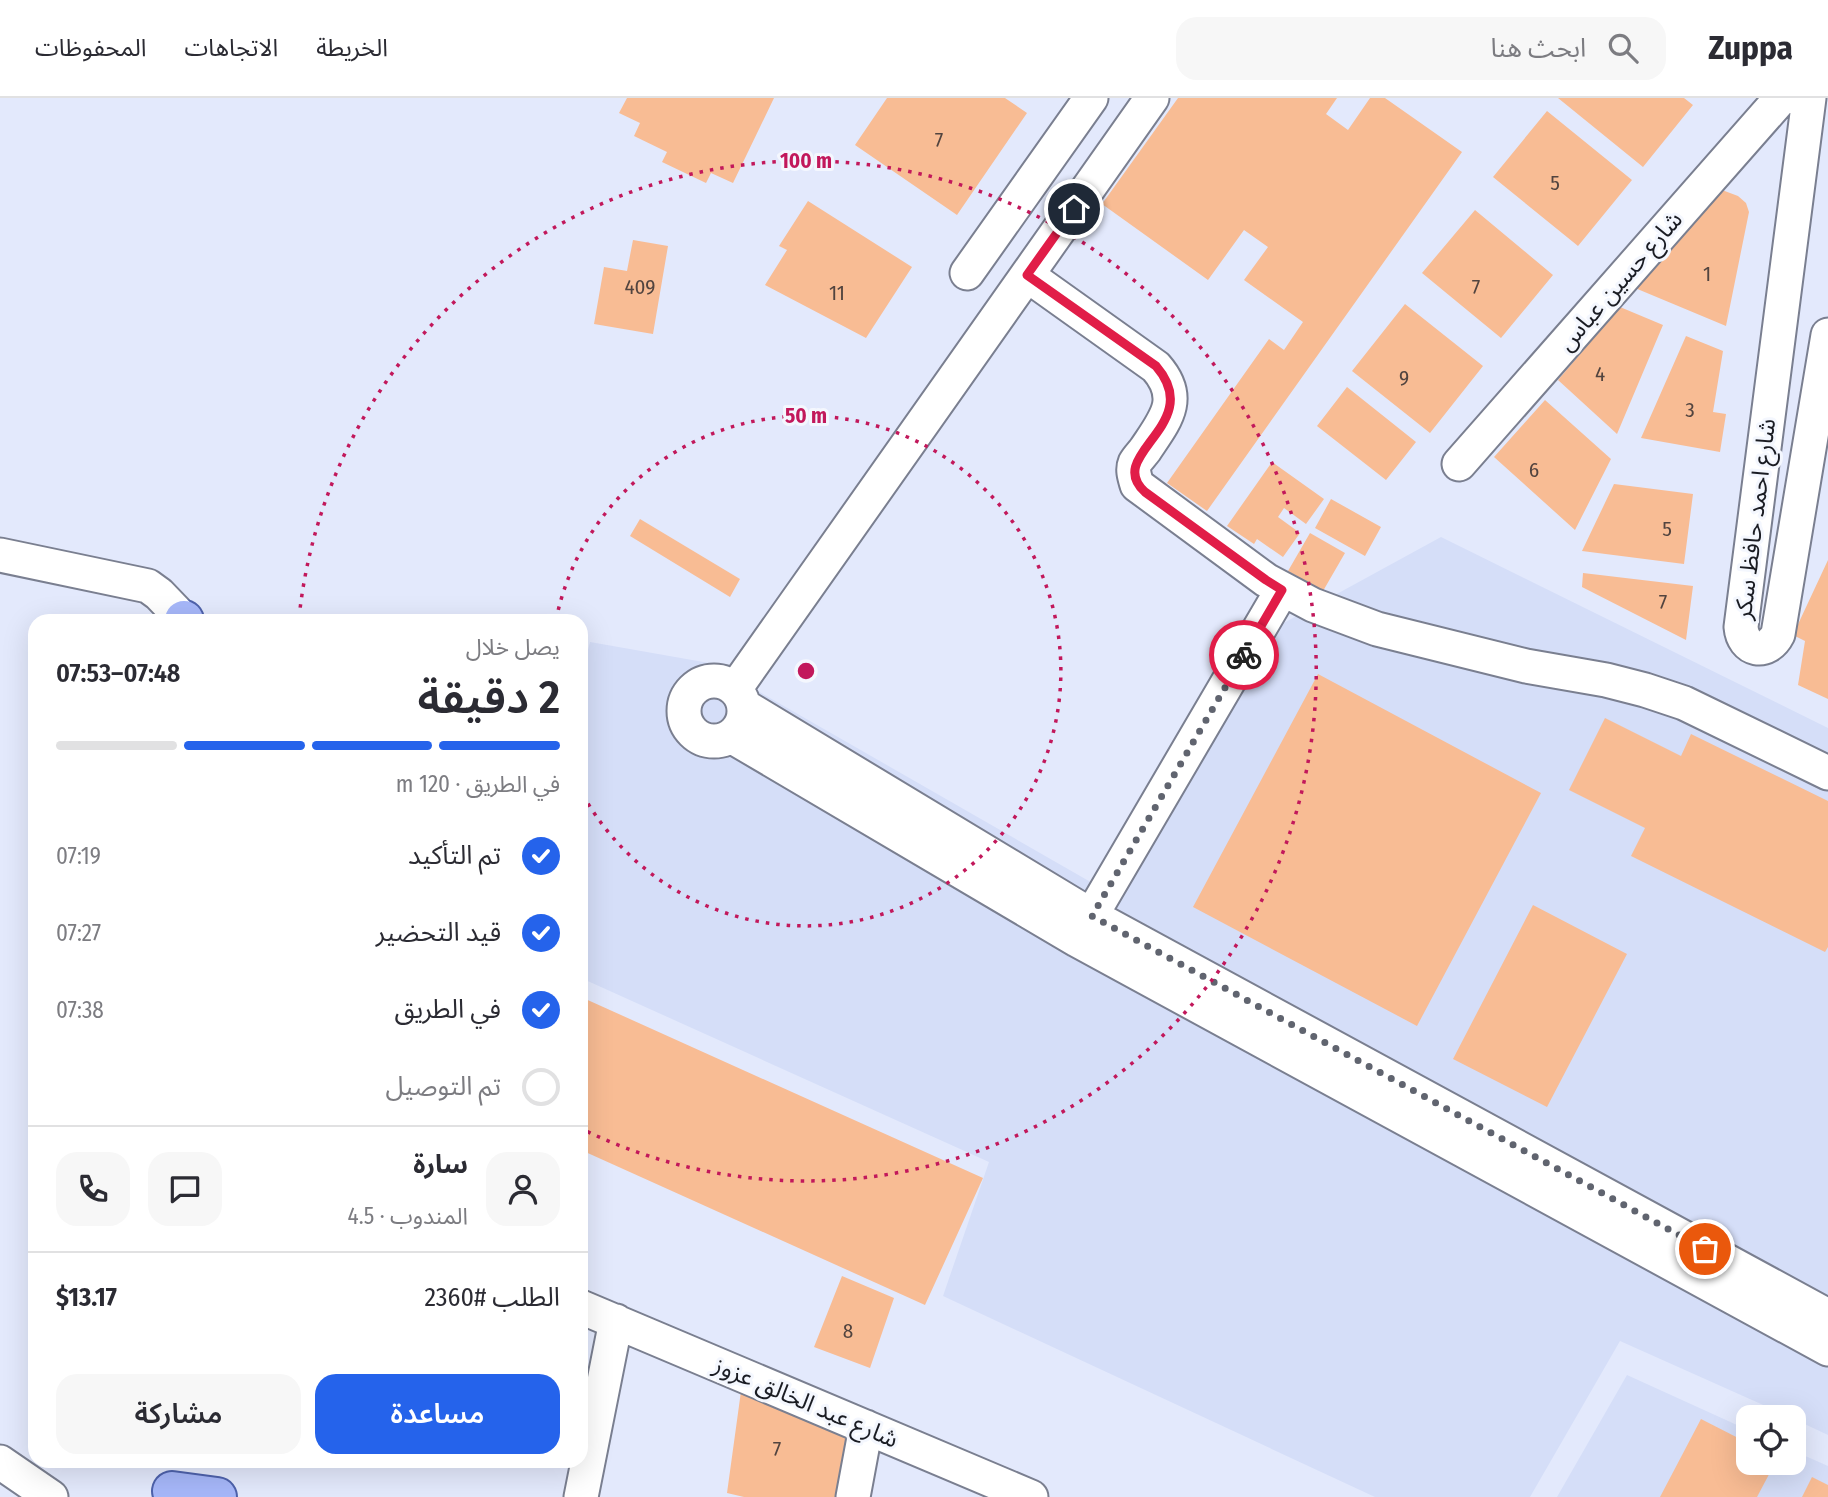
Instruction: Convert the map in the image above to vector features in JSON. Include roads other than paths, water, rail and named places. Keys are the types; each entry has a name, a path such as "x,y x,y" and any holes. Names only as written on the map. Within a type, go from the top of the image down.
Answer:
{"main road":[{"path":"173,1483 216,1497"}],"street":[{"path":"967,273 1091,98"},
{"path":"1152,98 1027,275 736,710 1085,928 1828,1349"},
{"name":"شارع حسين عباس","path":"1459,464 1781,98"},
{"name":"شارع احمد حافظ سكر","path":"1809,98 1741,626 1744,639 1753,647 1771,644 1777,634 1828,337"},
{"path":"1027,275 1156,366 1165,377 1171,404 1167,417 1135,464 1137,485 1282,590 1323,610 1377,629 1526,666 1606,680 1684,703 1828,773"},
{"path":"0,555 148,586 178,614"},
{"path":"1085,928 1282,590"},
{"path":"1085,928 1828,1316"},
{"name":"شارع عبد الخالق عزوز","path":"588,1310 1031,1497"},
{"path":"588,1462 616,1321"},
{"path":"853,1497 866,1427"},
{"path":"0,1462 51,1497"},
{"path":"581,1497 587,1468"}]}
